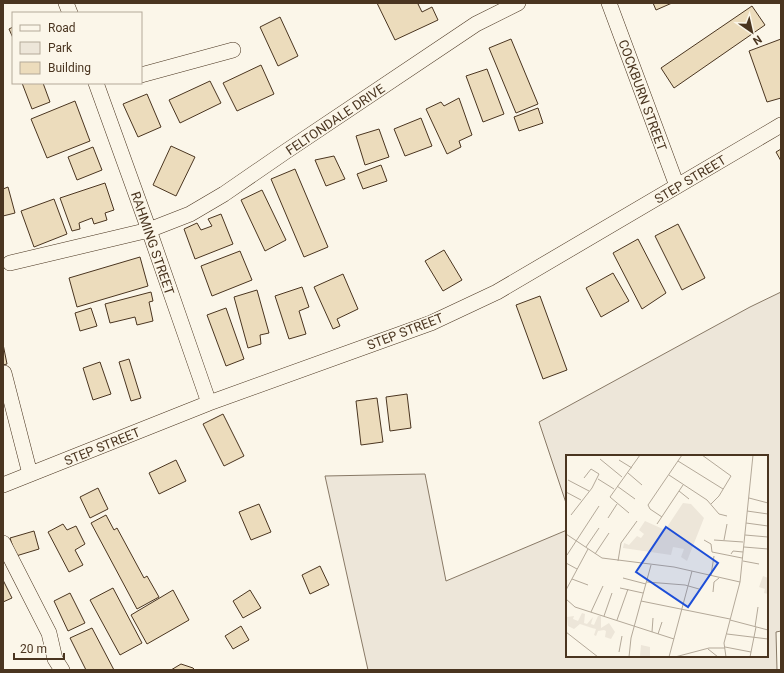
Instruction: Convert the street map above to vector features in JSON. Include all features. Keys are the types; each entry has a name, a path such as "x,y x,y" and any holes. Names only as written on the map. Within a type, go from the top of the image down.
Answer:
{"street":[{"name":"FELTONDALE DRIVE","path":"10,263 149,230 190,214 224,194 476,24 518,3"},
{"name":"COCKBURN STREET","path":"609,3 677,186"},
{"path":"142,75 233,50"},
{"name":"RAHMING STREET","path":"101,84 149,230 209,403"},
{"name":"STEP STREET","path":"3,485 209,403 431,323 497,292 781,125"},
{"path":"4,373 30,474"},
{"path":"3,543 49,633 55,659 62,670"}],"green space":[{"path":"781,292 781,631 776,632 777,670 368,670 325,476 425,474 446,581 566,530 566,657 768,657 768,455 566,455 566,503 539,422 750,307"}],"building":[{"path":"377,3 420,3 418,4 422,12 432,7 438,20 395,40"},
{"path":"653,3 672,3 656,10"},
{"path":"752,6 765,25 674,88 661,68"},
{"path":"280,17 298,56 278,66 260,27"},
{"path":"12,28 12,36 9,29"},
{"path":"511,39 538,104 516,113 489,48"},
{"path":"781,39 781,98 767,102 749,51"},
{"path":"261,65 274,94 237,111 223,83"},
{"path":"487,69 504,114 483,122 466,76"},
{"path":"210,81 221,103 180,123 169,100"},
{"path":"22,84 43,84 50,102 32,109"},
{"path":"147,94 161,127 138,137 123,104"},
{"path":"459,98 472,135 459,141 461,147 447,154 426,109 441,102 444,106"},
{"path":"75,101 90,141 47,158 31,119"},
{"path":"538,108 543,123 519,131 514,117"},
{"path":"421,118 432,146 405,156 394,129"},
{"path":"379,129 389,157 365,165 356,136"},
{"path":"171,146 195,157 176,196 153,185"},
{"path":"93,147 102,170 77,180 68,157"},
{"path":"781,149 781,161 776,152"},
{"path":"334,156 345,179 326,186 315,160"},
{"path":"381,165 387,181 363,189 357,174"},
{"path":"295,169 328,247 304,257 271,179"},
{"path":"105,183 114,210 105,213 107,220 94,224 92,218 79,223 80,229 72,231 60,198"},
{"path":"8,187 15,213 3,216 3,189"},
{"path":"262,190 286,240 265,251 241,200"},
{"path":"54,199 67,234 34,247 21,211"},
{"path":"221,214 233,244 195,259 184,229 197,223 201,230 212,226 208,219"},
{"path":"678,224 705,278 682,290 655,236"},
{"path":"638,239 666,293 642,309 613,253"},
{"path":"444,250 462,280 443,291 425,261"},
{"path":"240,251 252,280 212,296 201,266"},
{"path":"140,257 148,286 77,307 69,278"},
{"path":"613,273 629,301 601,317 586,288"},
{"path":"343,274 358,309 337,319 340,326 333,329 314,287"},
{"path":"302,287 309,307 299,311 306,334 289,339 275,296"},
{"path":"257,290 269,333 260,335 261,344 248,348 234,297"},
{"path":"151,292 153,301 149,302 153,321 137,325 135,317 110,323 105,304"},
{"path":"540,296 567,370 543,379 516,305"},
{"path":"91,308 97,326 80,331 75,313"},
{"path":"226,308 244,359 226,366 207,315"},
{"path":"3,344 7,364 3,365"},
{"path":"129,359 141,398 131,401 119,362"},
{"path":"100,362 111,394 93,400 83,368"},
{"path":"407,394 411,428 390,431 386,397"},
{"path":"377,398 383,442 361,445 356,401"},
{"path":"223,414 244,456 224,466 203,424"},
{"path":"176,460 186,481 159,494 149,473"},
{"path":"98,488 108,509 90,518 80,497"},
{"path":"259,504 271,532 251,540 239,512"},
{"path":"106,515 114,530 117,528 144,578 147,576 159,597 137,609 91,523"},
{"path":"63,524 67,530 76,526 85,544 75,550 83,565 69,572 48,532"},
{"path":"34,531 39,549 16,556 10,538"},
{"path":"320,566 329,585 310,594 302,575"},
{"path":"3,580 12,598 3,602"},
{"path":"113,588 142,643 120,655 90,600"},
{"path":"173,590 189,620 147,644 131,615"},
{"path":"250,590 261,608 243,618 233,601"},
{"path":"70,593 85,623 68,631 54,601"},
{"path":"241,626 249,640 233,649 225,636"},
{"path":"92,628 114,670 86,670 70,638"},
{"path":"181,664 193,668 195,670 171,670"}]}
